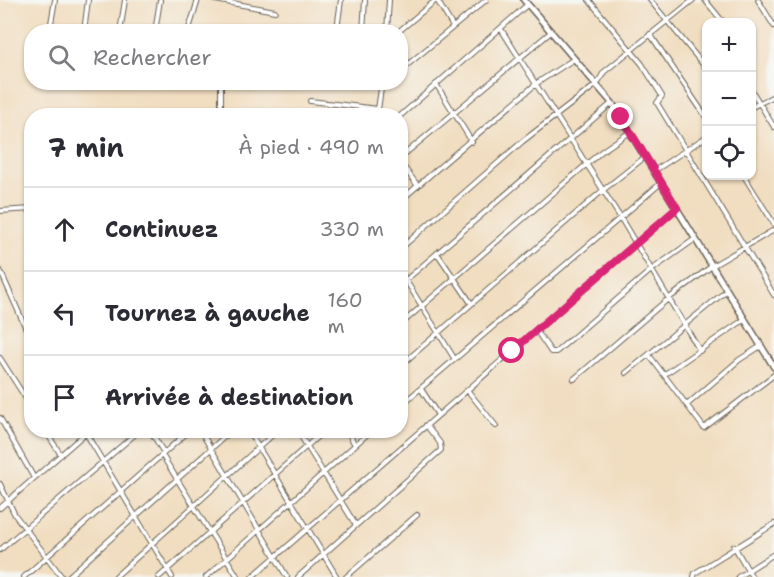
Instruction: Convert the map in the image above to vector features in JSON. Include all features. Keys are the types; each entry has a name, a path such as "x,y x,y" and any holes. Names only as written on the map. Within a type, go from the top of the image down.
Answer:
{"main road":[{"path":"526,2 612,103 774,367"}],"street":[{"path":"52,24 56,0"},
{"path":"85,24 88,0"},
{"path":"121,24 125,0"},
{"path":"156,24 160,0"},
{"path":"190,24 198,0"},
{"path":"215,0 275,11"},
{"path":"246,6 247,0"},
{"path":"338,24 341,0"},
{"path":"362,24 365,0"},
{"path":"387,24 388,0"},
{"path":"408,24 436,0 453,27"},
{"path":"408,64 486,0"},
{"path":"589,0 631,50 662,96 657,103 774,295"},
{"path":"650,0 702,62"},
{"path":"408,242 557,114 597,84 604,72 693,0"},
{"path":"705,0 720,18"},
{"path":"758,0 774,26"},
{"path":"408,109 501,29 526,2"},
{"path":"501,29 557,114 585,166 620,217 650,271 700,351"},
{"path":"408,153 551,31"},
{"path":"650,34 702,111"},
{"path":"408,194 472,142 537,83 575,59"},
{"path":"436,84 472,142"},
{"path":"221,90 221,104"},
{"path":"378,108 382,90"},
{"path":"758,102 774,96"},
{"path":"756,98 774,127"},
{"path":"310,101 370,108"},
{"path":"408,276 612,103"},
{"path":"408,318 585,166 630,132"},
{"path":"654,171 702,140"},
{"path":"408,359 602,191 645,157"},
{"path":"408,172 418,186"},
{"path":"746,180 774,224"},
{"path":"408,400 453,358 661,183"},
{"path":"252,577 340,498 468,391 677,208"},
{"path":"0,211 24,210"},
{"path":"574,379 668,299 712,266 774,230"},
{"path":"536,330 551,352 556,351 650,271 695,239"},
{"path":"437,253 471,303"},
{"path":"0,270 24,324"},
{"path":"408,282 453,358"},
{"path":"626,373 726,291"},
{"path":"664,374 746,318"},
{"path":"688,405 740,360 762,346"},
{"path":"649,355 704,428 774,375"},
{"path":"0,358 24,396"},
{"path":"421,389 438,415"},
{"path":"468,391 496,426"},
{"path":"0,418 34,478"},
{"path":"298,577 441,450 440,443 426,425"},
{"path":"50,438 61,454"},
{"path":"0,508 78,438"},
{"path":"90,438 135,518 172,577"},
{"path":"0,550 131,438"},
{"path":"154,438 238,577"},
{"path":"24,577 181,438"},
{"path":"204,438 226,478 287,577"},
{"path":"68,577 224,438"},
{"path":"252,438 337,577"},
{"path":"115,577 269,438"},
{"path":"302,438 356,524"},
{"path":"159,577 316,438"},
{"path":"351,438 355,445"},
{"path":"206,577 363,438"},
{"path":"0,484 6,502 62,577"},
{"path":"346,577 417,515"},
{"path":"694,577 694,573 734,546 774,524"},
{"path":"734,546 752,577"},
{"path":"738,577 774,554"}],"route":[{"path":"512,351 677,208 621,117"}]}
